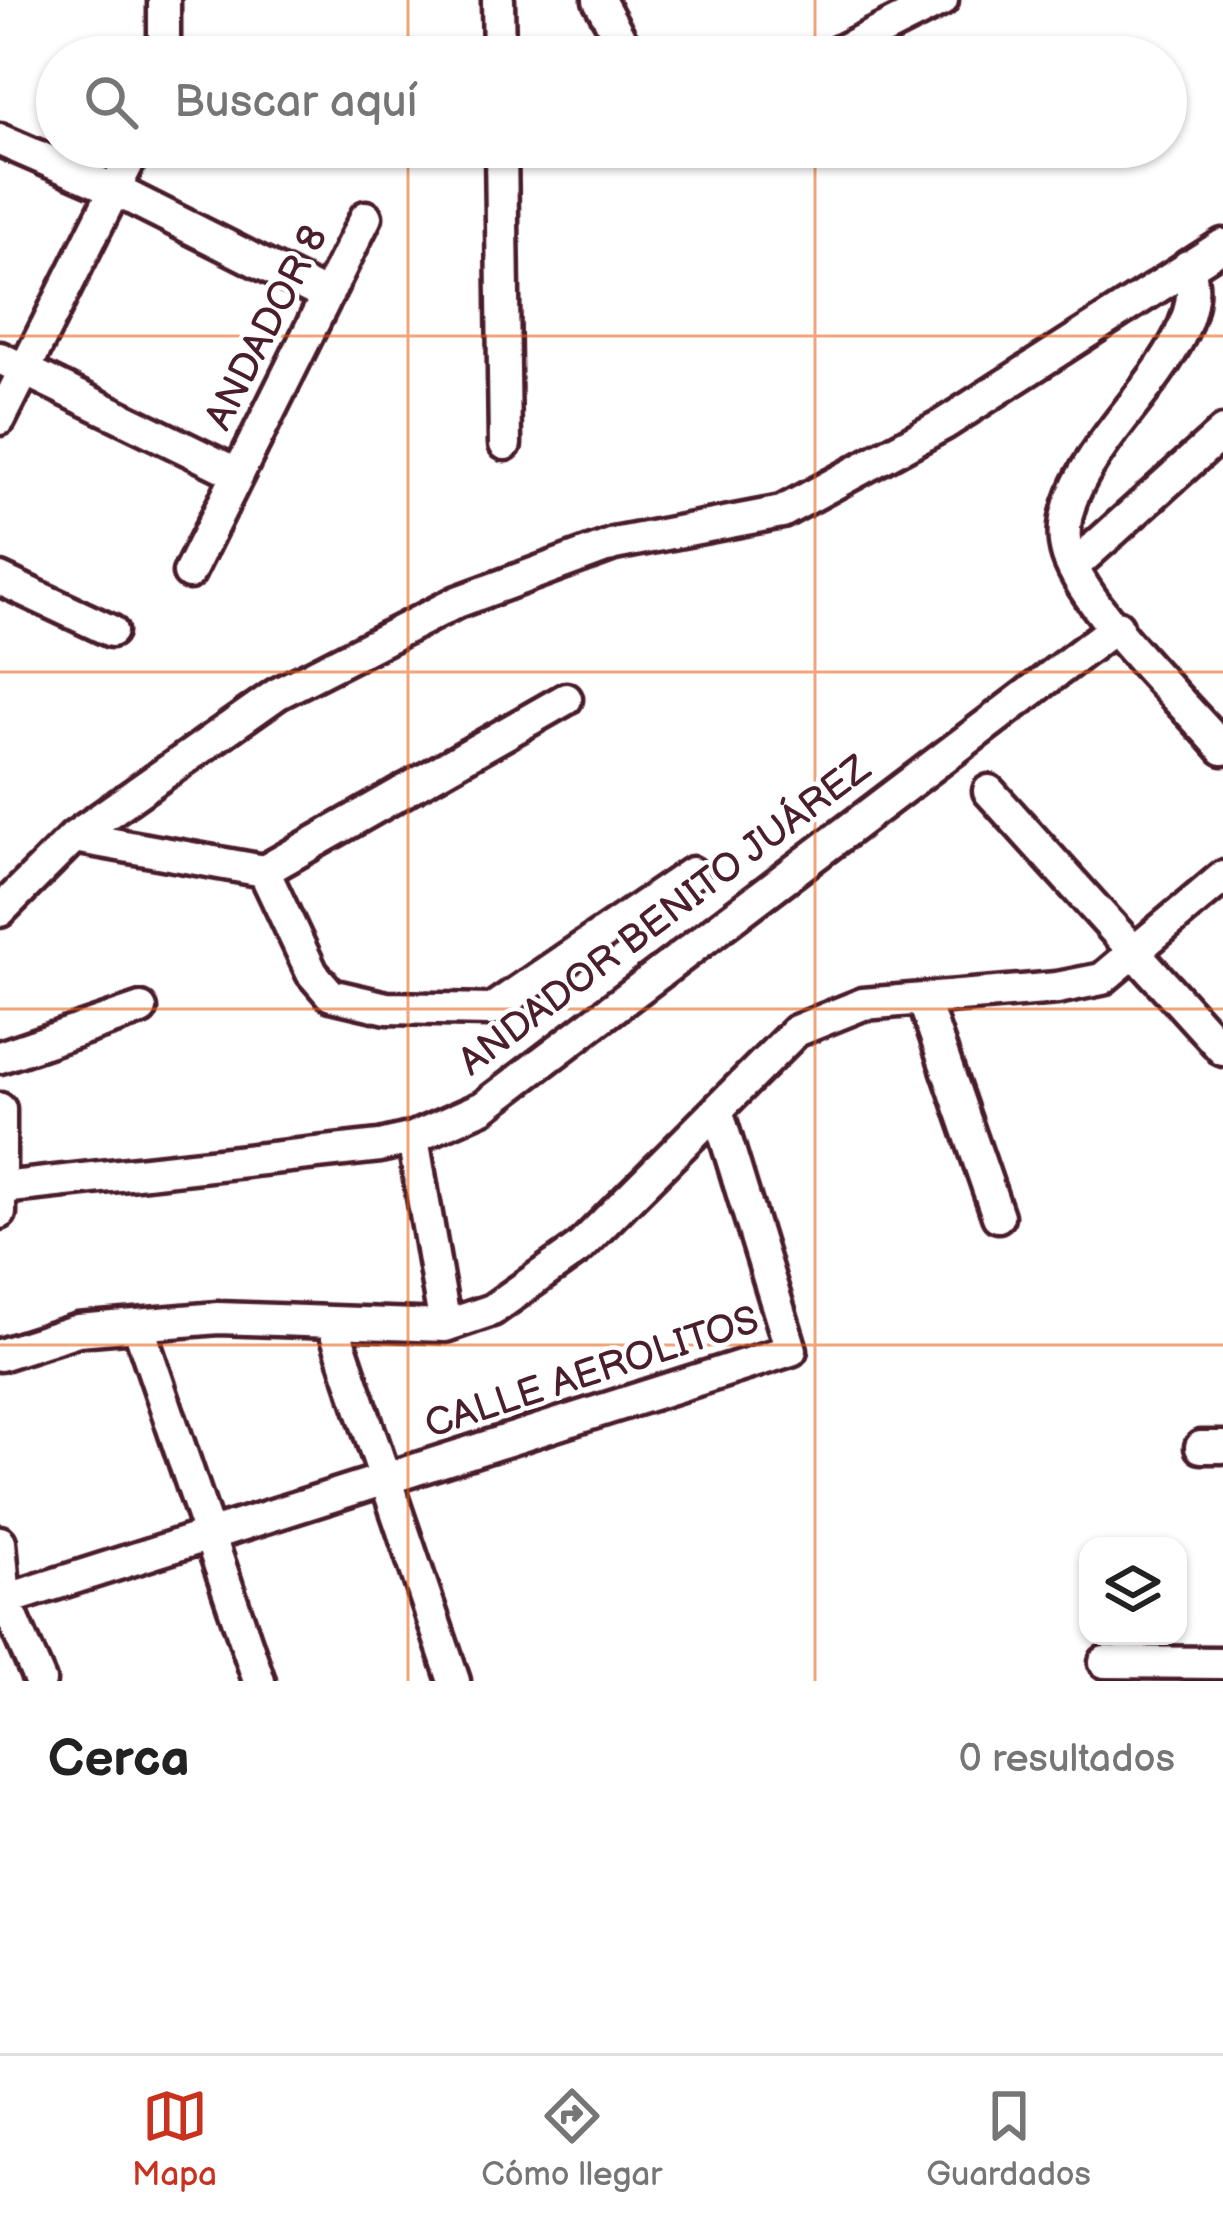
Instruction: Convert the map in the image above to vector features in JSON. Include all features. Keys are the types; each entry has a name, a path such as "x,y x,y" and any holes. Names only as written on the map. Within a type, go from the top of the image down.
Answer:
{"street":[{"path":"164,0 164,36"},
{"path":"498,0 499,36"},
{"path":"871,36 942,0"},
{"path":"605,2 620,36"},
{"path":"0,140 36,156"},
{"path":"65,168 326,296"},
{"path":"0,419 12,364 124,168"},
{"path":"501,168 505,444"},
{"name":"ANDADOR 8","path":"189,573 366,218"},
{"path":"0,911 74,837 297,684 457,602 614,544 782,512 944,424 1223,245"},
{"path":"1188,266 1196,280 1193,322 1136,415 1067,506 1067,553 1118,626 1223,749"},
{"name":"ANDADOR 8","path":"12,364 236,473"},
{"path":"1074,566 1222,435"},
{"path":"0,579 111,631"},
{"name":"ANDADOR BENITO JUÁREZ","path":"1,1201 412,1138 483,1107 1118,626"},
{"path":"74,837 264,871 566,699"},
{"path":"988,791 1223,1050"},
{"path":"264,871 312,973 331,995 387,1008 491,1010 692,873"},
{"path":"0,1355 78,1330 218,1318 445,1326 492,1310 579,1248 796,1031 863,1004 1102,979 1223,877"},
{"path":"923,999 998,1216"},
{"path":"0,1057 141,1009"},
{"path":"0,1109 1,1201"},
{"name":"CALLE AEROLITOS","path":"384,1481 791,1349 717,1110"},
{"path":"412,1138 445,1326"},
{"path":"138,1325 259,1681"},
{"path":"333,1325 454,1681"},
{"path":"5,1600 384,1481"},
{"path":"0,1542 5,1600 40,1681"},
{"path":"1105,1662 1223,1663"}]}
